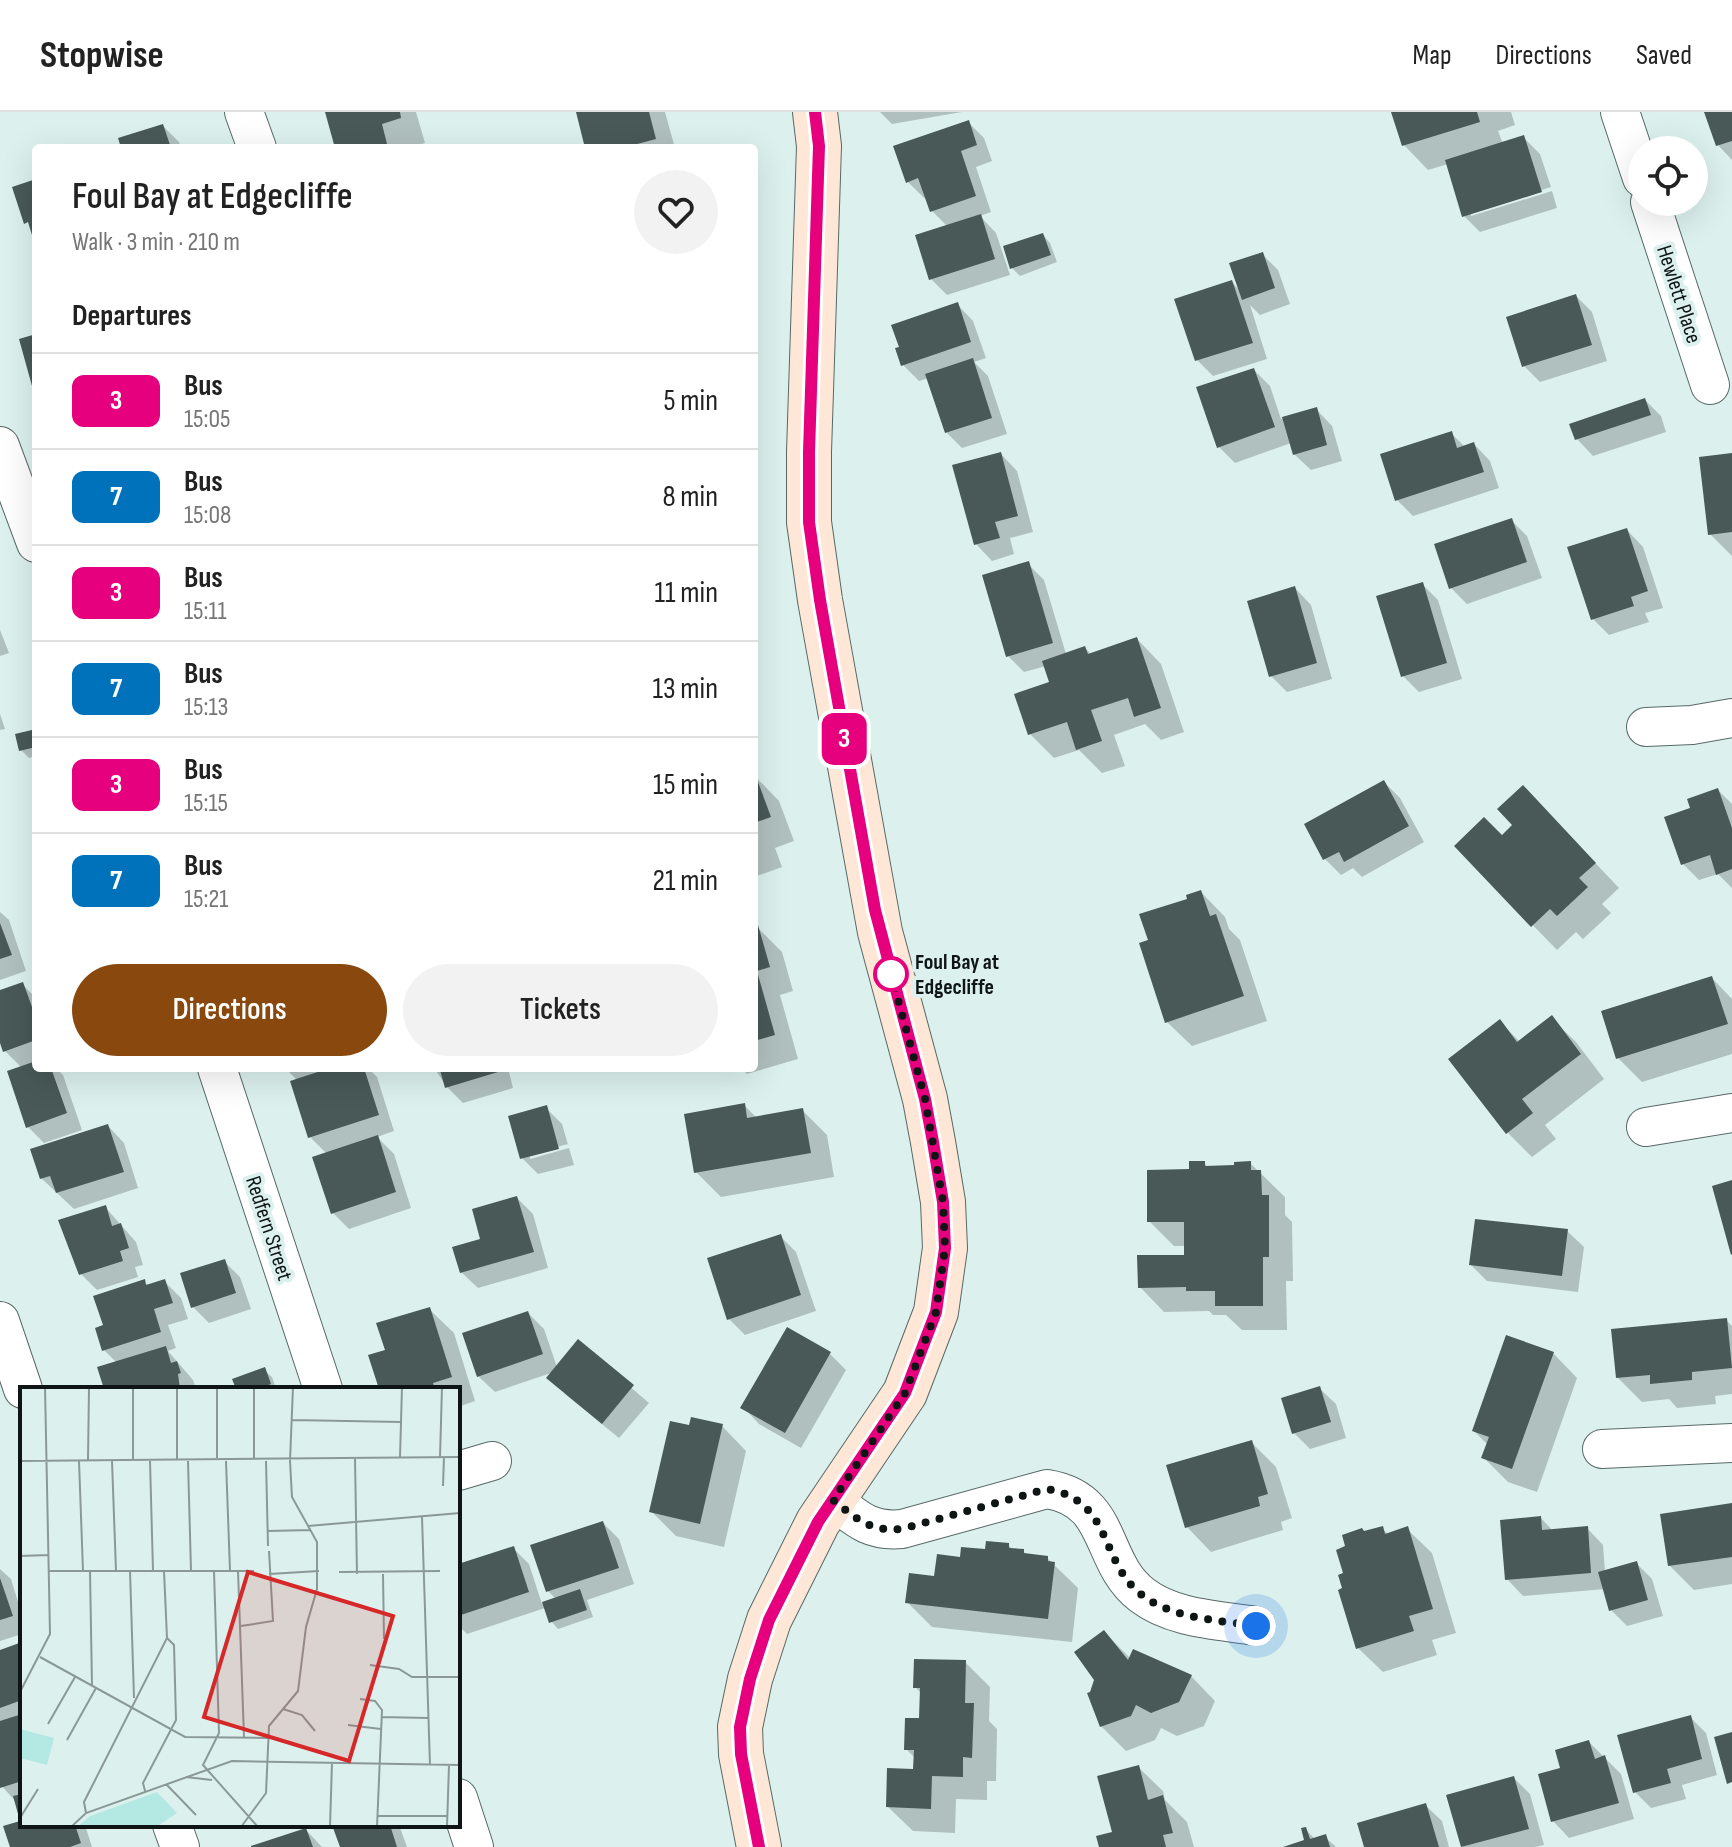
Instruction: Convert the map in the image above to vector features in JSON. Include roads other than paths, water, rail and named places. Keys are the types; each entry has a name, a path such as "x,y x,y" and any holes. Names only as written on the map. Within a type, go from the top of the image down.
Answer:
{"street":[{"path":"244,112 256,144"},
{"path":"759,1847 741,1754 740,1727 743,1704 769,1620 818,1522 905,1393 936,1312 945,1248 943,1202 925,1099 880,932 820,600 809,522 819,146 815,112"},
{"path":"1620,112 1628,136"},
{"name":"Hewlett Place","path":"1655,216 1710,385"},
{"path":"0,446 32,532"},
{"path":"1646,727 1692,725 1732,718"},
{"name":"Redfern Street","path":"218,1072 322,1387"},
{"path":"1646,1127 1732,1113"},
{"path":"0,1321 22,1387"},
{"path":"1602,1449 1732,1443"},
{"path":"833,1500 869,1526 884,1531 902,1529 1047,1489 1065,1492 1089,1510 1120,1569 1130,1584 1148,1599 1182,1613 1256,1626"},
{"path":"460,1804 474,1847"},
{"path":"173,1827 180,1847"}],"place":[{"name":"Foul Bay at Edgecliffe","path":"891,974"}]}
